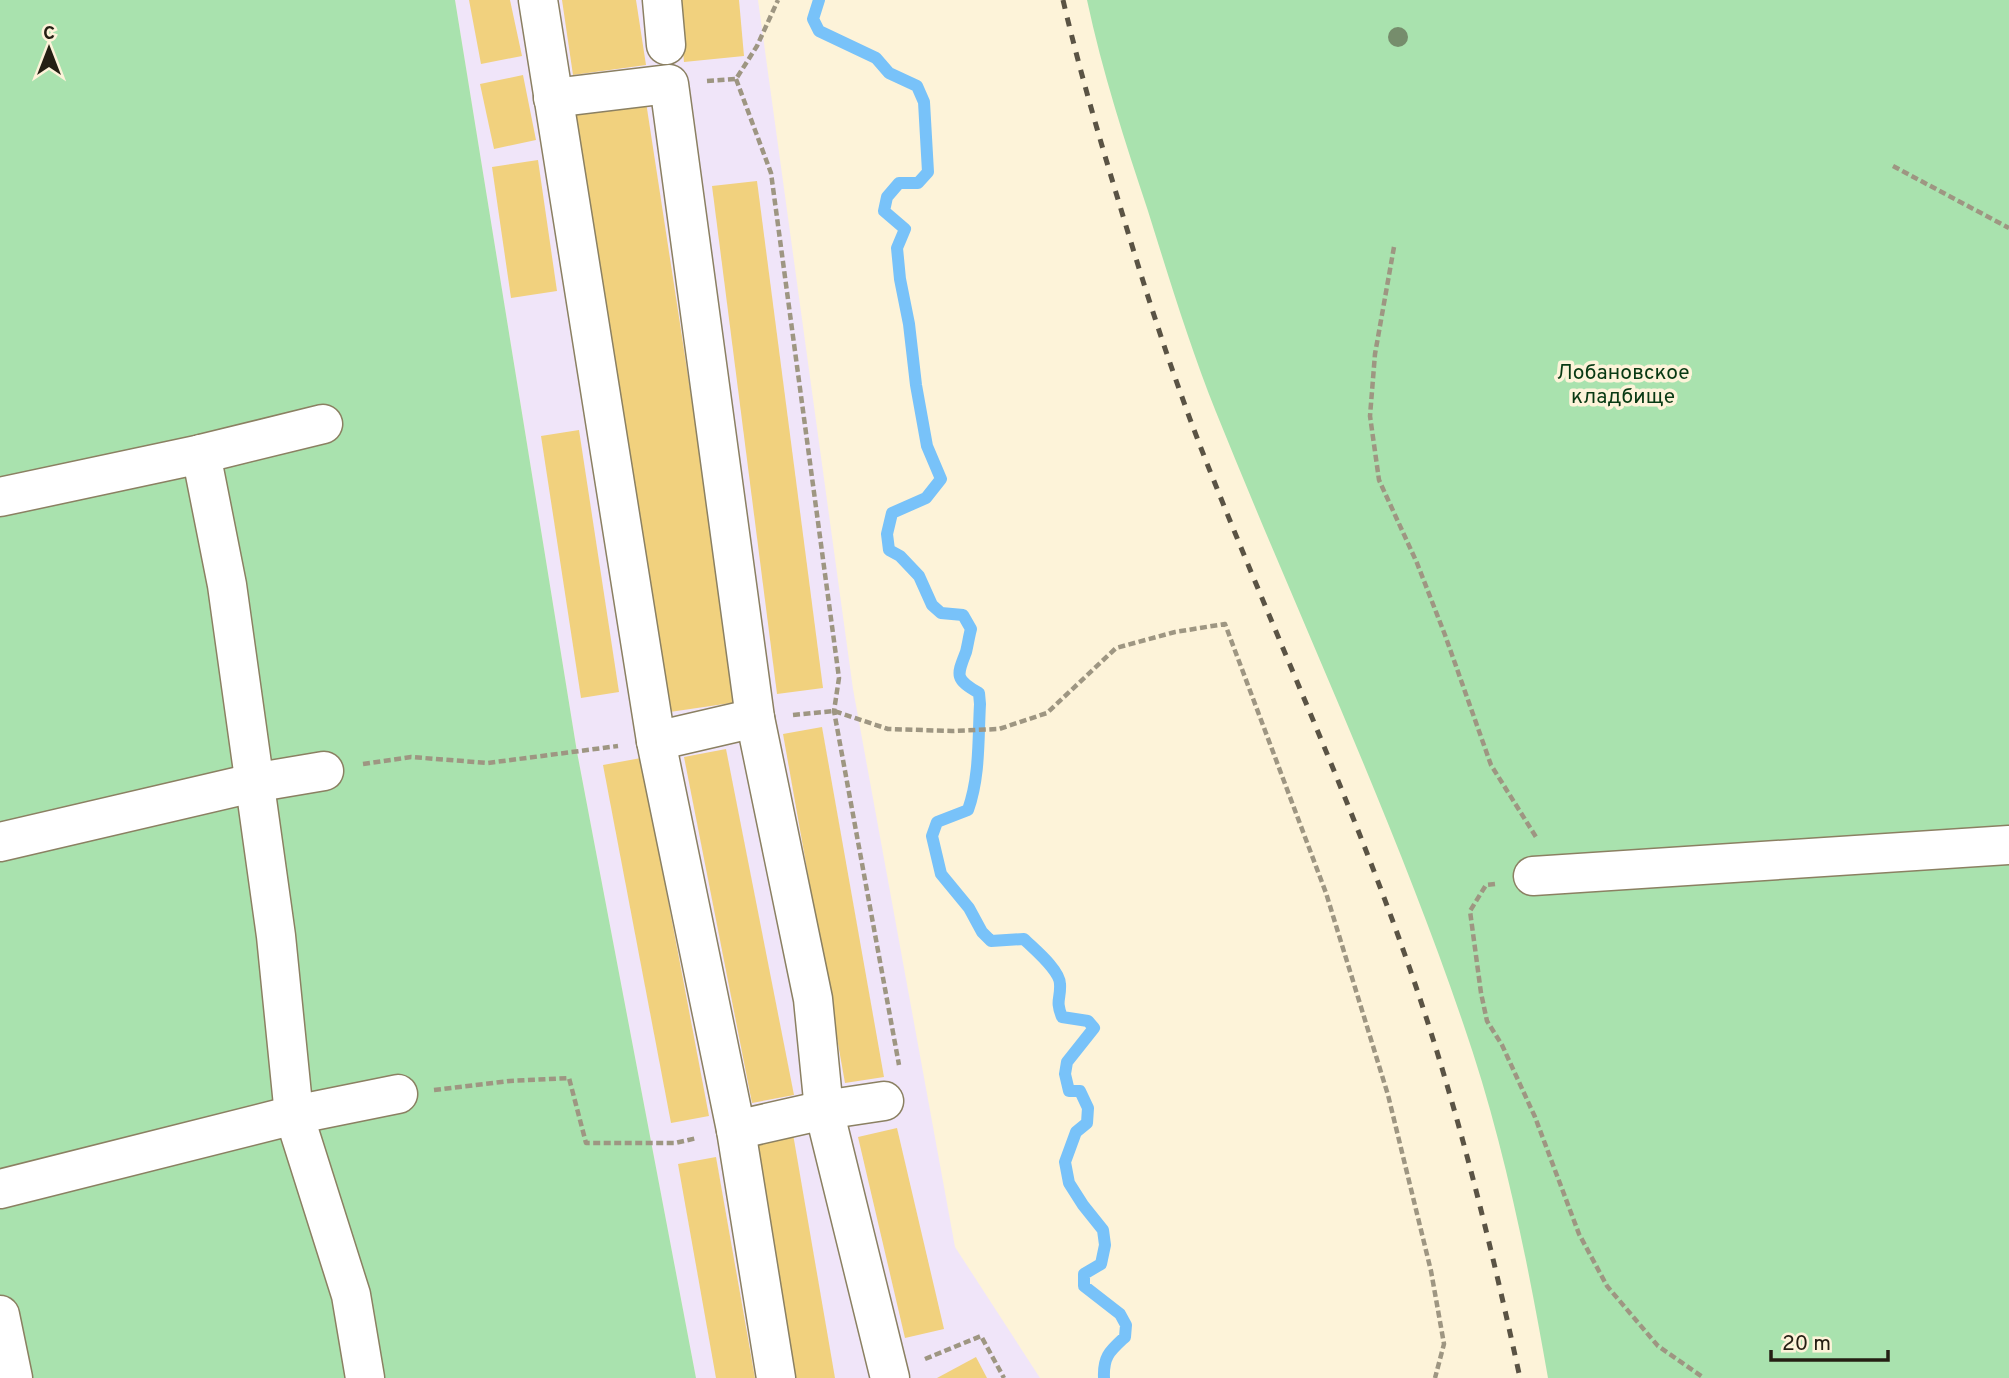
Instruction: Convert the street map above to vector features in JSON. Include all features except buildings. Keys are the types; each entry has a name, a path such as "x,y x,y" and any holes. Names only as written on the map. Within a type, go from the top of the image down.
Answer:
{"lane":[{"path":"538,0 656,741 736,1130 776,1378"},
{"path":"662,0 666,46"},
{"path":"554,98 669,84 755,718 813,999 824,1110 889,1376"},
{"path":"0,497 201,454 323,424"},
{"path":"201,454 227,585 276,936 294,1115 351,1296 365,1378"},
{"path":"656,741 755,718"},
{"path":"0,842 253,783 324,771"},
{"path":"1548,875 2009,845"},
{"path":"0,1189 294,1115 398,1094"},
{"path":"736,1130 824,1110 884,1101"},
{"path":"0,1315 13,1378"}],"path":[{"path":"736,79 757,46 778,0"},
{"path":"669,84 736,79"},
{"path":"736,79 771,173 839,678 834,711 901,1078 884,1101"},
{"path":"1893,166 2009,228"},
{"path":"1394,247 1376,354 1370,416 1379,480 1436,611 1491,765 1528,827 1548,875 1486,886 1470,912 1487,1021 1535,1117 1579,1234 1607,1286 1658,1346 1704,1378"},
{"path":"755,718 834,711 888,729 999,729 1047,713 1116,648 1175,632 1225,624 1326,893 1388,1095 1432,1271 1444,1344 1435,1378"},
{"path":"324,771 411,757 488,763 656,741"},
{"path":"398,1094 510,1081 569,1079 586,1143 675,1143 736,1130"},
{"path":"889,1376 981,1336 1003,1378"}],"shaded area":[{"path":"455,0 758,0 853,689 955,1247 1040,1378 696,1378 577,752"}],"green space":[{"path":"0,0 455,0 577,752 696,1378 0,1378"},
{"name":"Лобановское кладбище","path":"1087,0 2009,0 2009,1378 1548,1378 1513,1199 1490,1110 1463,1023 1406,868 1206,387 1123,133"}],"waterway":[{"path":"819,0 813,19 819,31 876,58 889,73 917,86 924,102 928,172 918,183 899,183 887,197 884,211 905,229 897,248 900,279 927,446 941,479 926,498 892,513 887,534 889,550 900,556 919,576 932,605 941,613 963,615 971,629 960,676 965,684 979,693 977,771 968,810 937,822 932,836 941,874 969,908 982,932 991,941 1024,939 1051,966 1059,978 1062,1017 1088,1021 1094,1028 1067,1062 1065,1074 1069,1091 1080,1091 1088,1108 1087,1123 1076,1132 1065,1162 1069,1183 1103,1230 1105,1245 1101,1264 1084,1274 1084,1286 1120,1314 1126,1325 1125,1337 1106,1359 1104,1378"}],"railway":[{"path":"1063,0 1112,180 1180,391 1238,540 1360,835 1423,1007 1469,1165 1520,1378"}]}
